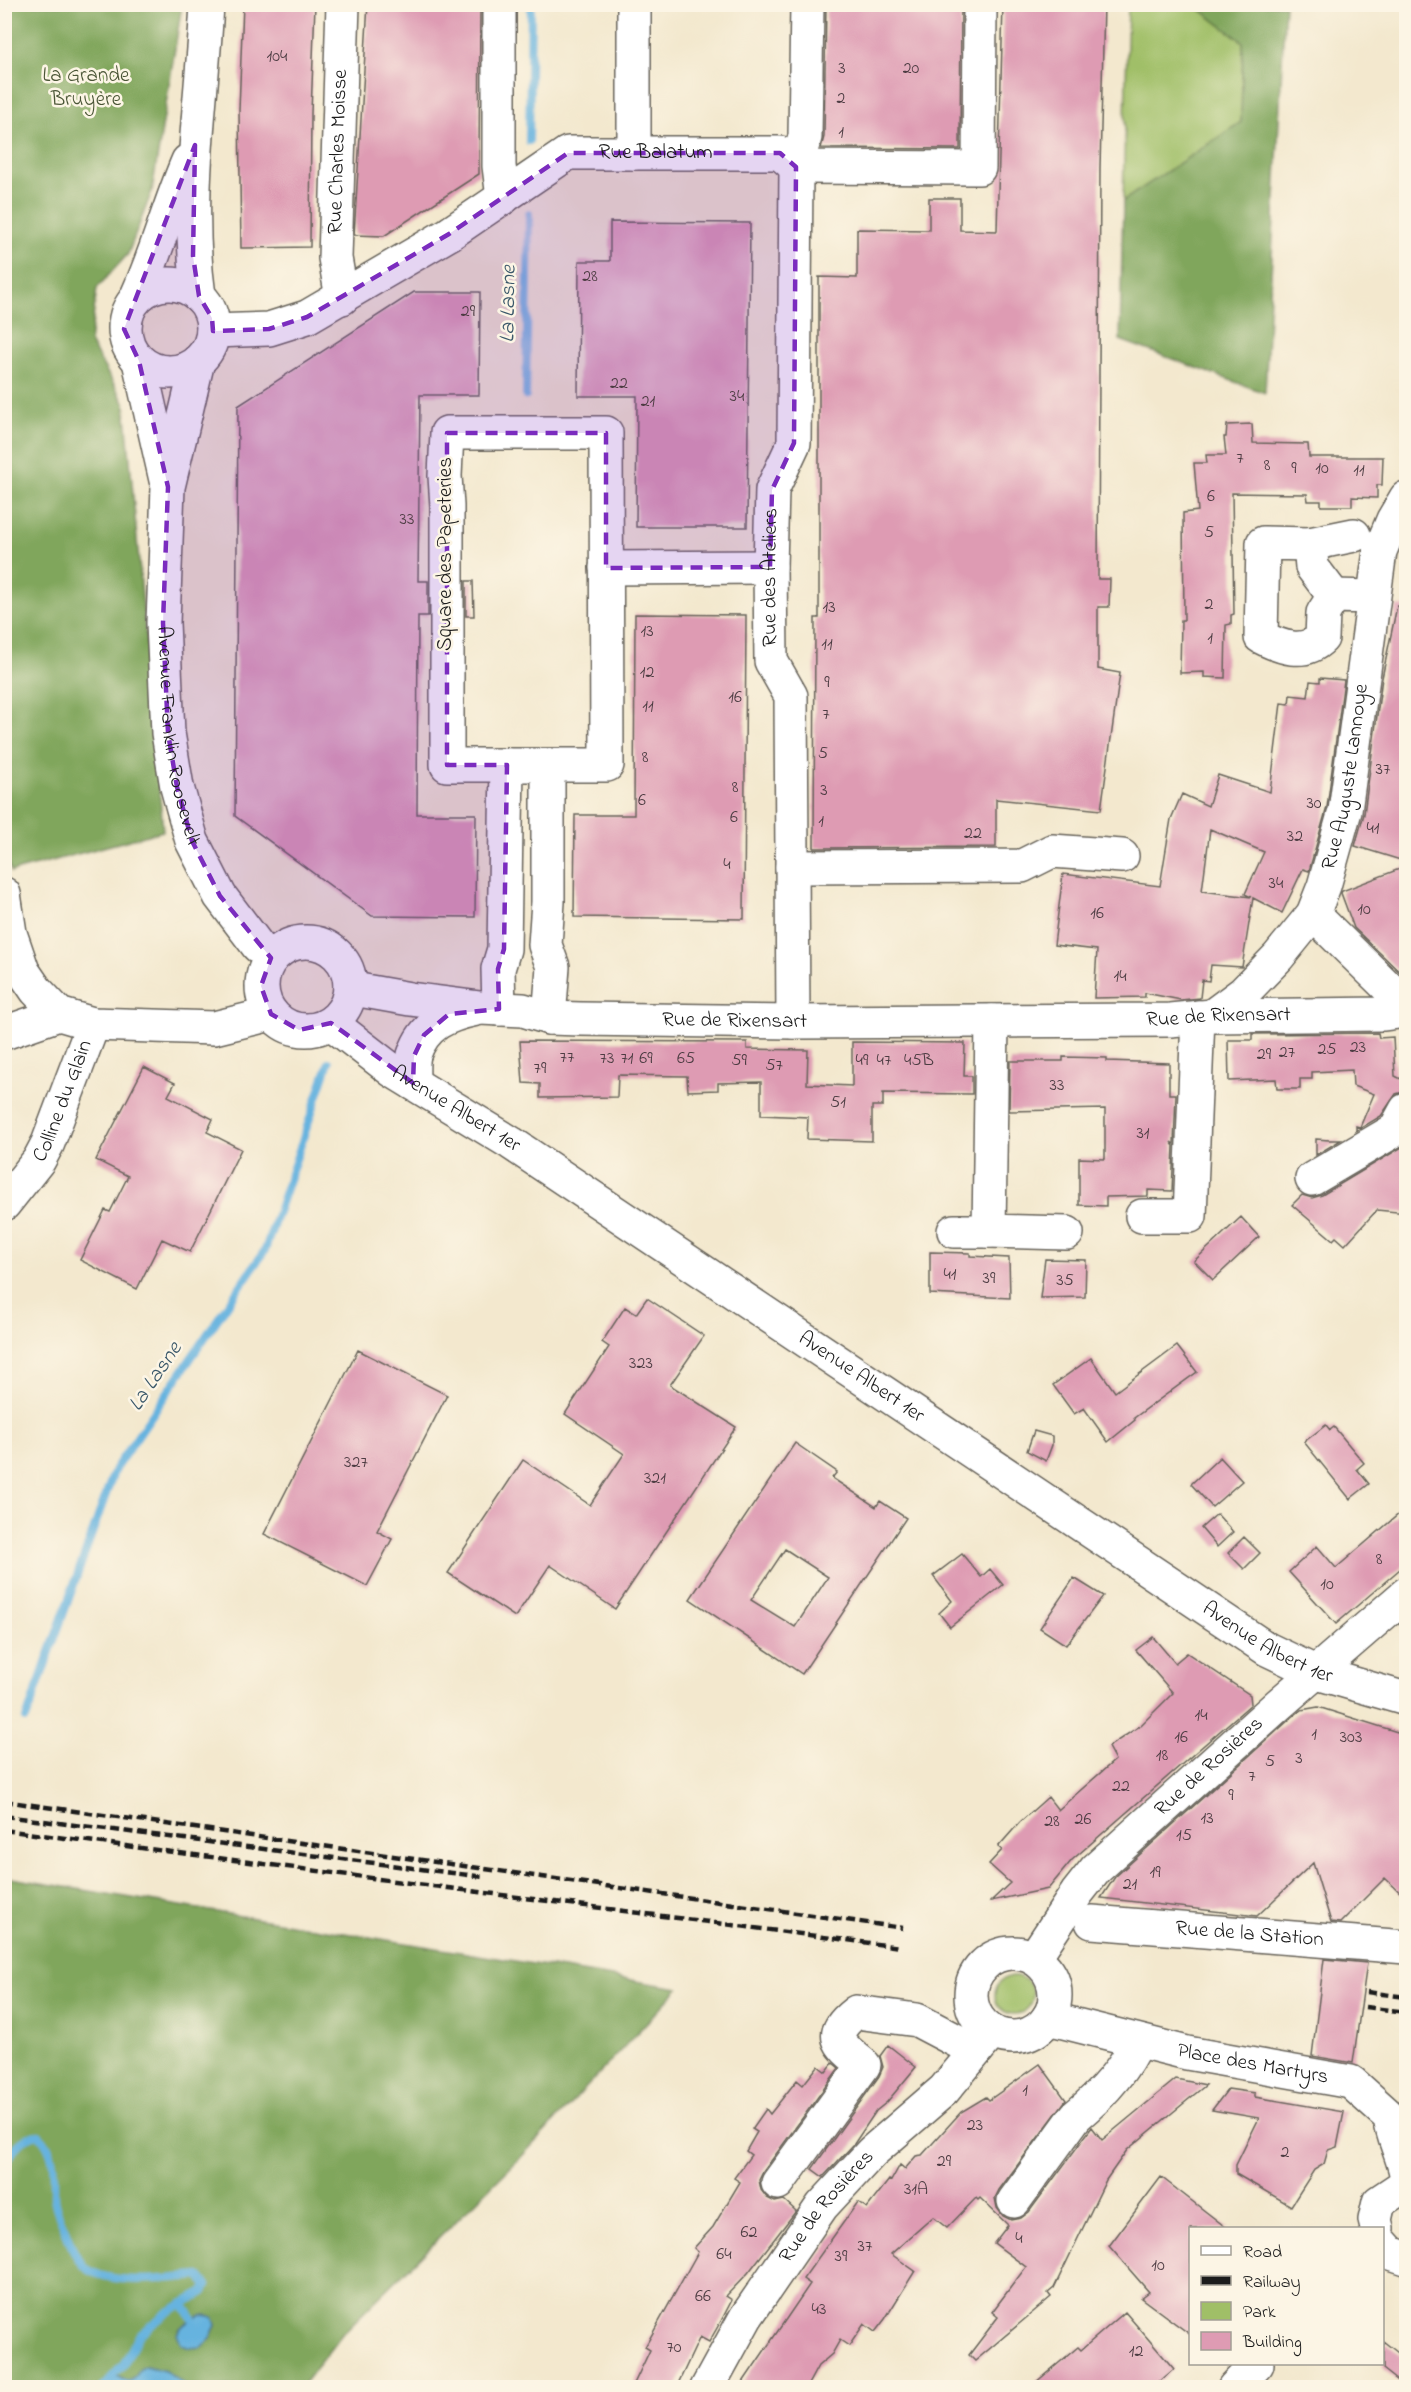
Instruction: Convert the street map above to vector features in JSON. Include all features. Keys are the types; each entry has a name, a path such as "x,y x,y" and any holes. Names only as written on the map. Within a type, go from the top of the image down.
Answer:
{"street":[{"path":"199,296 193,255 195,145 205,51 207,4"},
{"name":"Rue Charles Moisse","path":"342,298 335,258 343,4"},
{"path":"499,4 499,166 503,198"},
{"path":"634,4 634,153"},
{"name":"Rue des Ateliers","path":"794,1022 791,696 771,661 770,567 772,490 794,443 796,167 805,137 807,4"},
{"name":"Rue Balatum","path":"213,331 269,328 307,317 449,234 568,153 780,153 796,167 979,168 980,4"},
{"path":"137,296 157,285 179,284 199,296 207,306 212,318 213,331 210,342 198,361 179,370 158,370 139,361 128,347 124,329 127,311 149,270 170,203 195,145"},
{"name":"Avenue Franklin Roosevelt","path":"139,361 168,487"},
{"name":"Avenue Franklin Roosevelt","path":"198,361 168,487 164,623 168,734 177,787 192,841 220,896 258,946 272,958"},
{"name":"Square des Papeteries","path":"447,433 606,433 606,568 607,765 447,765 445,476 447,433"},
{"name":"Rue Auguste Lannoye","path":"1205,1016 1243,993 1278,957 1313,914 1337,843 1345,811 1380,550 1393,520 1407,498"},
{"path":"1334,596 1323,613 1322,638 1312,647 1305,649 1278,645 1261,636 1263,543 1310,544 1354,535"},
{"path":"1310,544 1312,567 1334,596"},
{"path":"606,568 770,567"},
{"path":"1334,596 1372,597"},
{"path":"490,1008 504,949 507,765"},
{"path":"548,765 548,902 545,945 553,967 549,1018"},
{"path":"792,867 1022,866 1052,851 1122,856"},
{"name":"Colline du Glain","path":"4,894 10,933 23,971 36,990 59,1014 93,1024 214,1028 271,1014"},
{"name":"Rue de Rixensart","path":"350,986 359,990 410,999 523,1010 549,1018 794,1022 1170,1020 1205,1016 1384,1014 1402,992 1313,914"},
{"path":"310,942 330,949 341,957 348,970 350,986 345,1007 331,1023 316,1029 299,1030 284,1025 271,1014 264,1001 261,986 264,971 272,958 289,945 310,942"},
{"name":"Rue de Rixensart","path":"413,1083 414,1056 424,1035 449,1014 490,1008"},
{"path":"4,1033 59,1014"},
{"path":"1142,1216 1190,1216 1205,1016"},
{"path":"988,1231 992,1021"},
{"name":"Avenue Albert 1er","path":"331,1023 367,1053 521,1150 1267,1649 1317,1673 1407,1699"},
{"name":"Colline du Glain","path":"4,1204 39,1160 48,1143 93,1024"},
{"path":"1312,1179 1395,1130 1407,1110"},
{"path":"954,1231 1067,1233"},
{"name":"Rue de Rosières","path":"1034,1958 1096,1869 1278,1705 1407,1594"},
{"name":"Rue de la Station","path":"1092,1922 1407,1947"},
{"path":"778,2183 864,2065 841,2046 837,2038 839,2028 856,2012 917,2020 984,2042 1029,2034 1040,2028 1048,2018 1054,2004 1055,1988 1049,1973 1034,1958 1012,1952 991,1958 975,1975 970,1997 984,2042"},
{"name":"Place des Martyrs","path":"1048,2018 1187,2053 1351,2082 1390,2116 1391,2128 1407,2172"},
{"path":"1014,2201 1076,2116 1090,2105 1124,2064 1137,2041"},
{"name":"Rue de Rosières","path":"707,2388 746,2317 822,2206 872,2152 944,2090 984,2042"},
{"path":"1377,2227 1375,2220 1379,2202 1407,2184"},
{"path":"1384,2244 1391,2253 1407,2258"},
{"path":"1234,2388 1256,2365"}],"highlighted area":[{"path":"195,145 193,256 199,296 212,318 213,331 269,329 307,317 449,234 568,153 780,153 796,167 794,443 772,490 770,567 606,568 606,433 447,433 447,765 507,765 504,949 498,969 499,1009 449,1014 424,1035 414,1056 413,1083 331,1023 299,1030 271,1014 261,986 271,958 220,896 192,841 177,787 168,733 163,623 168,487 139,361 124,329"}],"green space":[{"name":"La Grande Bruyère","path":"4,5 182,5 152,191 128,254 97,288 90,342 125,404 163,831 11,872 4,846"},
{"path":"1128,5 1194,5 1243,42 1241,122 1123,201"},
{"path":"1194,5 1285,5 1265,393 1120,340 1123,201 1241,122 1243,42"},
{"path":"5,1877 679,1988 523,2155 343,2333 301,2387 187,2387 165,2371 128,2382 113,2374 102,2387 5,2387 5,2357 8,2353 5,2343","holes":["192,2318 216,2325 209,2340 179,2330"]},
{"path":"1014,1976 1028,1981 1033,1995 1028,2009 1014,2014 1000,2009 995,1995 1000,1981"}],"water":[{"path":"205,2315 213,2317 216,2325 209,2340 201,2347 189,2348 181,2344 177,2334 182,2327 192,2319"},
{"path":"146,2366 165,2371 187,2387 102,2387 113,2373 128,2382"}],"building":[{"path":"243,4 315,4 310,247 241,248 239,110"},
{"path":"368,4 480,4 479,174 384,236 354,235"},
{"path":"826,4 961,4 960,149 821,148 824,137"},
{"path":"1003,4 1104,4 1100,168 1098,579 1110,579 1109,607 1098,607 1098,669 1120,673 1101,810 996,799 996,847 814,848 815,618 819,618 819,277 857,278 857,229 929,230 929,198 960,198 960,230 997,231"},
{"path":"610,222 750,223 747,527 636,527 637,396 578,396 579,261 610,261"},
{"path":"414,292 480,292 479,395 420,395 418,581 428,581 428,616 418,616 417,814 476,814 475,917 372,916 235,816 238,406"},
{"path":"1252,424 1253,443 1308,444 1309,457 1383,457 1382,485 1377,485 1377,498 1352,497 1352,506 1321,506 1321,501 1308,501 1307,494 1232,493 1234,614 1231,615 1231,624 1226,625 1225,678 1204,677 1204,672 1180,673 1181,620 1184,620 1183,513 1198,511 1194,463 1207,463 1206,455 1226,455 1224,437 1226,437 1227,425"},
{"path":"466,581 473,581 474,616 466,616"},
{"path":"1397,606 1407,607 1407,811 1401,834 1407,835 1407,862 1355,846 1364,814 1382,678"},
{"path":"635,614 746,615 744,919 574,917 575,815 634,815"},
{"path":"1320,678 1344,680 1327,807 1309,871 1303,869 1282,913 1253,898 1242,967 1211,965 1209,981 1202,980 1200,998 1181,1000 1145,993 1145,997 1094,998 1097,950 1054,945 1063,874 1160,886 1171,819 1182,794 1208,806 1218,775 1270,792 1281,703 1289,704 1290,695 1308,697 1310,681 1320,682","holes":["1210,829 1264,852 1245,894 1251,897 1202,891"]},
{"path":"1407,866 1407,979 1354,928 1341,893"},
{"path":"1378,1033 1379,1038 1393,1037 1395,1076 1407,1082 1407,1091 1396,1094 1381,1116 1356,1131 1356,1126 1360,1127 1374,1094 1353,1086 1352,1070 1312,1072 1312,1079 1300,1079 1300,1089 1277,1089 1276,1079 1229,1081 1228,1040 1252,1040 1252,1034"},
{"path":"520,1041 747,1042 747,1049 808,1050 807,1084 852,1086 852,1042 965,1043 964,1076 972,1076 972,1094 883,1093 883,1106 872,1106 872,1141 807,1139 808,1117 761,1115 761,1082 718,1083 718,1090 688,1091 687,1076 618,1075 617,1097 540,1098 540,1084 523,1083"},
{"path":"1063,1057 1169,1063 1169,1094 1176,1094 1174,1144 1171,1142 1174,1146 1172,1191 1148,1190 1148,1196 1106,1197 1106,1206 1079,1205 1079,1158 1105,1159 1105,1109 1009,1111 1010,1061 1063,1061"},
{"path":"144,1067 175,1083 168,1096 213,1119 207,1132 241,1149 190,1252 162,1239 137,1289 80,1260 105,1210 110,1212 128,1176 96,1160"},
{"path":"1316,1139 1329,1140 1341,1140 1316,1155"},
{"path":"1407,1144 1407,1213 1377,1210 1345,1245 1336,1237 1333,1240 1292,1205 1302,1195 1312,1198 1322,1195"},
{"path":"1241,1217 1259,1237 1213,1280 1194,1261"},
{"path":"930,1252 970,1253 970,1256 1009,1258 1010,1298 930,1294"},
{"path":"1045,1259 1086,1260 1085,1297 1040,1298"},
{"path":"647,1298 704,1336 670,1385 736,1427 615,1609 550,1565 515,1617 448,1573 523,1460 590,1505 624,1454 565,1414 609,1347 602,1342 625,1307 636,1314"},
{"path":"1177,1346 1197,1372 1134,1418 1135,1420 1108,1442 1084,1408 1074,1414 1053,1385 1091,1358 1115,1392"},
{"path":"358,1350 447,1395 377,1531 392,1539 367,1586 264,1534"},
{"path":"1326,1425 1330,1430 1334,1427 1364,1463 1357,1469 1369,1484 1350,1499 1304,1442"},
{"path":"1034,1431 1052,1436 1052,1445 1046,1461 1027,1451"},
{"path":"795,1443 837,1472 832,1478 876,1507 880,1501 906,1518 802,1674 690,1599","holes":["785,1549 828,1577 795,1627 751,1600"]},
{"path":"1220,1457 1242,1481 1212,1507 1191,1484"},
{"path":"1407,1507 1407,1563 1336,1624 1289,1572 1317,1546 1336,1568"},
{"path":"1217,1514 1233,1532 1217,1547 1201,1528"},
{"path":"1244,1537 1260,1553 1244,1569 1228,1553"},
{"path":"962,1554 981,1577 990,1569 1003,1585 950,1627 939,1613 952,1601 933,1576"},
{"path":"1074,1578 1103,1596 1066,1645 1040,1628"},
{"path":"1153,1637 1175,1663 1187,1653 1250,1695 1251,1704 1072,1860 1048,1889 991,1901 1010,1883 989,1864 1002,1850 998,1847 1020,1822 1048,1797 1058,1810 1115,1760 1108,1747 1140,1726 1173,1693 1136,1650"},
{"path":"1318,1707 1407,1735 1407,1899 1385,1878 1340,1923 1331,1922 1313,1863 1257,1916 1101,1898 1115,1877 1290,1719 1301,1710"},
{"path":"1324,1959 1367,1963 1353,2063 1312,2056"},
{"path":"888,2045 916,2067 887,2102 876,2111 854,2144 823,2177 812,2169 879,2076 883,2067 880,2056"},
{"path":"833,2063 839,2068 759,2180 761,2190 767,2198 775,2202 784,2200 796,2211 748,2273 726,2296 732,2300 721,2321 709,2342 700,2337 676,2388 632,2388 650,2350 645,2347 698,2252 694,2248 713,2227 740,2182 734,2178 751,2155 746,2151 757,2132 752,2129 766,2109 770,2114 797,2080 803,2085 818,2066 826,2072"},
{"path":"1040,2064 1066,2100 995,2198 997,2208 1003,2216 1011,2220 1021,2218 1029,2212 1092,2127 1102,2140 1176,2079 1206,2085 1127,2150 1106,2180 1054,2288 1048,2293 1051,2297 975,2361 969,2355 998,2317 992,2312 1026,2267 994,2243 1008,2225 980,2198 978,2200 976,2198 947,2228 933,2217 891,2254 915,2271 885,2319 875,2332 864,2324 849,2346 840,2340 832,2354 818,2366 806,2388 739,2388 810,2284 803,2279 858,2202 867,2208 889,2180 891,2181 900,2165 905,2169 916,2156 922,2155 961,2112 986,2097 989,2100"},
{"path":"1228,2089 1255,2093 1255,2097 1344,2112 1337,2147 1328,2150 1324,2164 1314,2170 1291,2206 1236,2174 1236,2165 1259,2118 1212,2110"},
{"path":"1161,2177 1225,2227 1189,2227 1189,2334 1141,2298 1149,2292 1109,2246"},
{"path":"1125,2312 1174,2369 1152,2388 1029,2388 1078,2347 1081,2350"},
{"path":"1384,2342 1407,2360 1407,2388 1383,2369"}],"waterway":[{"name":"La Lasne","path":"529,141 531,4"},
{"name":"La Lasne","path":"526,396 529,214"},
{"name":"La Lasne","path":"26,1719 115,1469 265,1250 329,1062"},
{"path":"4,2169 9,2157 22,2142 39,2135 45,2141 51,2156 57,2211 73,2250 82,2264 92,2271 120,2279 199,2276 207,2285 204,2292 168,2312 140,2334 123,2365 102,2388"},
{"path":"183,2304 192,2318"}],"railway":[{"path":"4,1801 903,1928"},
{"path":"4,1816 484,1877"},
{"path":"4,1830 900,1947"},
{"path":"1367,1992 1406,1997"},
{"path":"1365,2007 1406,2012"}]}
